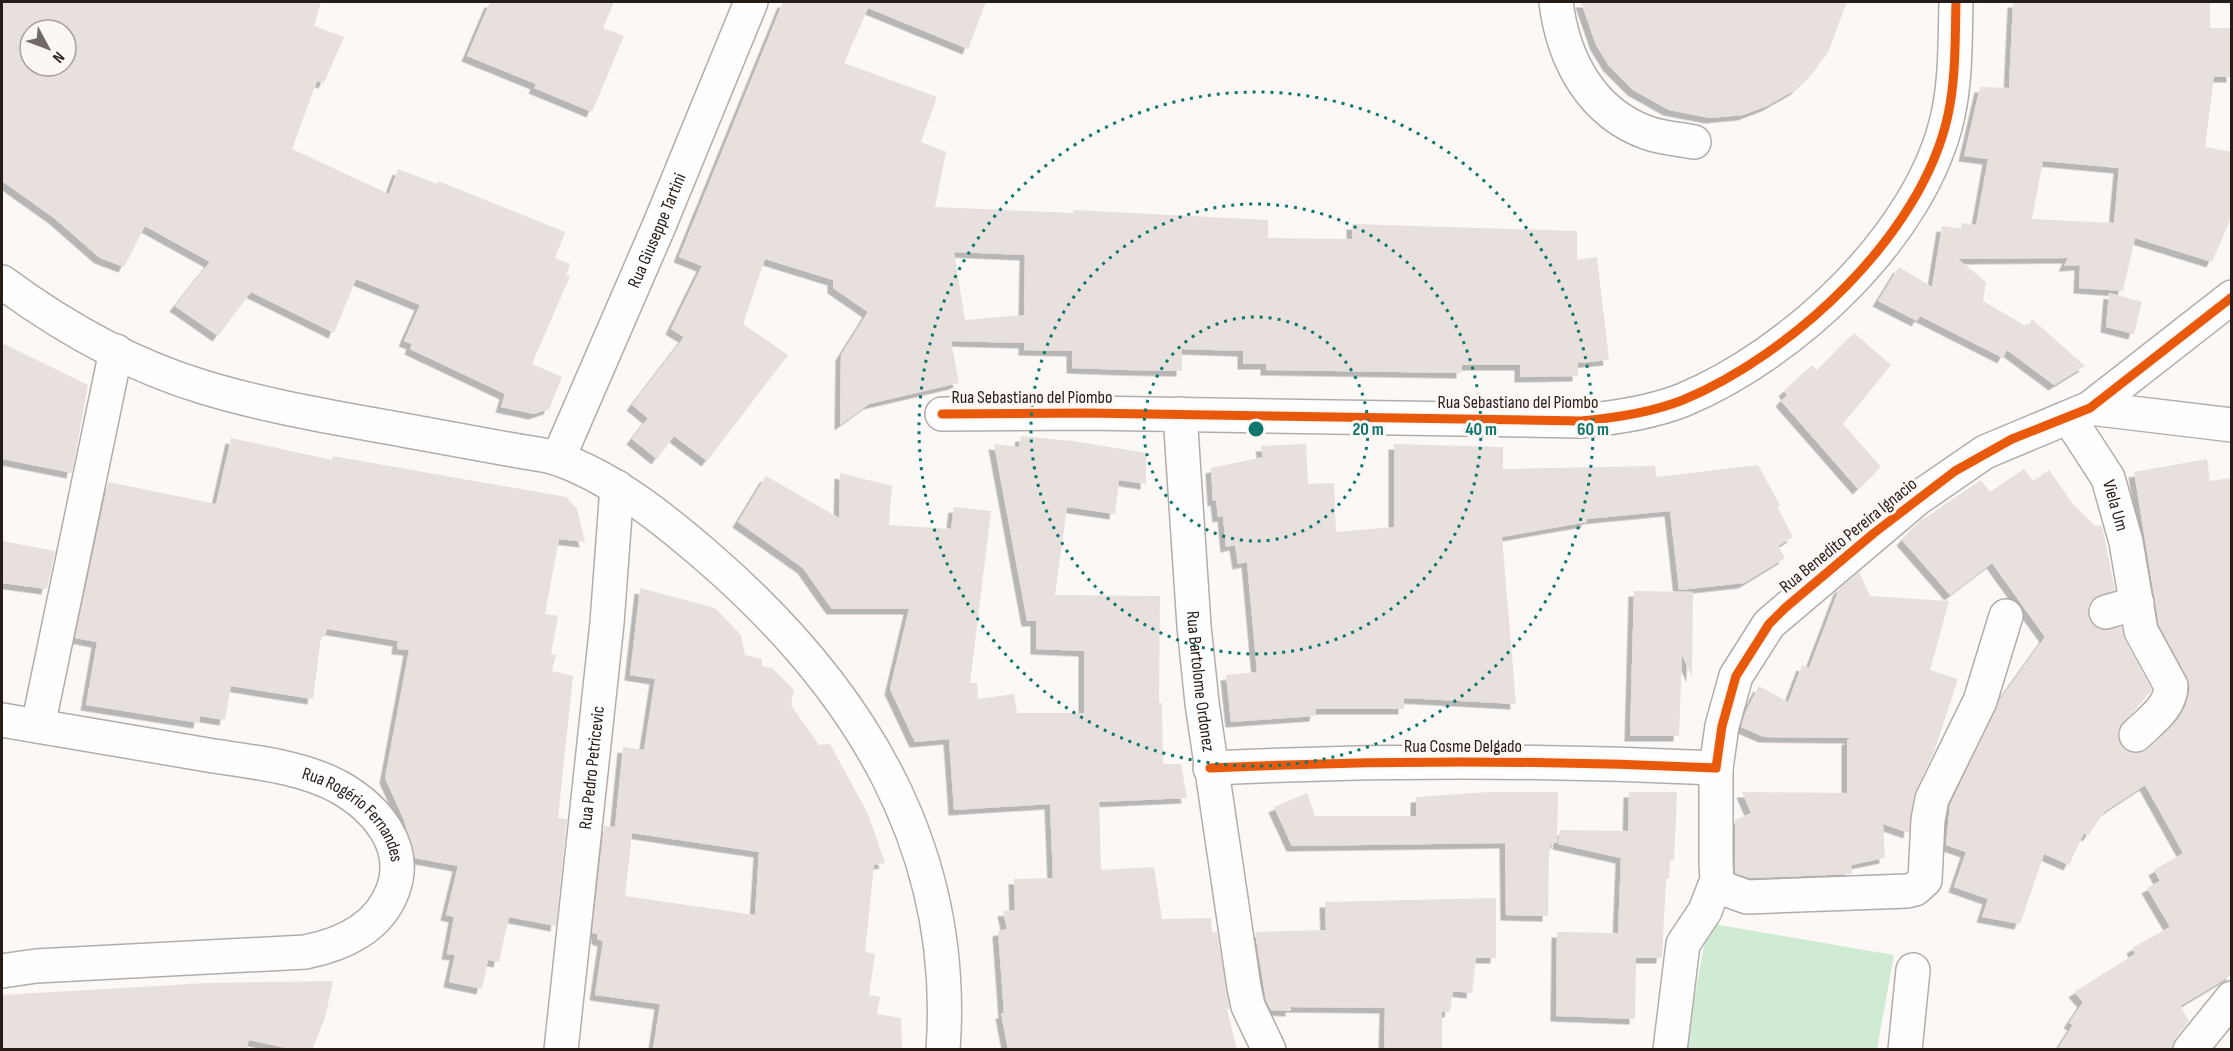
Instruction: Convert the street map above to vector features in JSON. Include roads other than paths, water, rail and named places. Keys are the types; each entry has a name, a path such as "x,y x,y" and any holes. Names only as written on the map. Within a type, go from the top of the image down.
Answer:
{"street":[{"name":"Rua Giuseppe Tartini","path":"558,459 659,226 751,2"},
{"path":"1556,2 1559,27 1574,68 1592,94 1617,118 1649,133 1694,142"},
{"name":"Rua Sebastiano del Piombo","path":"942,414 1180,414 1581,421 1643,412 1682,400 1724,380 1768,351 1847,287 1896,228 1925,177 1948,116 1956,56 1956,2"},
{"path":"2,282 80,335 156,370 203,387 275,406 558,459 617,487 684,537 743,588 811,659 858,725 890,779 920,848 936,907 943,964 943,1050"},
{"path":"2080,413 2232,297"},
{"path":"38,726 116,351"},
{"path":"2080,413 2232,425"},
{"name":"Viela Um","path":"2080,413 2108,478 2124,532 2121,608 2171,686 2171,695 2166,705 2136,735"},
{"name":"Rua Benedito Pereira Ignacio","path":"1717,880 1716,768 1728,699 1736,676 1769,624 1874,533 1955,471 2012,439 2080,413"},
{"name":"Rua Bartolome Ordonez","path":"1180,414 1194,626 1210,768 1244,987 1248,1006 1269,1050"},
{"name":"Rua Pedro Petricevic","path":"561,1050 607,623 617,487"},
{"path":"1670,1050 1683,944 1705,911 1717,880 1728,892 1747,897 1907,891 1922,884 1927,872 1928,820 1932,800 1980,701 2006,616"},
{"name":"Rua Rogério Fernandes","path":"2,720 287,769 338,787 365,805 386,827 397,853 396,881 388,902 371,923 333,947 295,953 36,966 2,971"},
{"name":"Rua Cosme Delgado","path":"1210,768 1310,763 1580,762 1716,768"},
{"path":"1905,1050 1913,970"},
{"path":"2190,1050 2232,998"}]}
